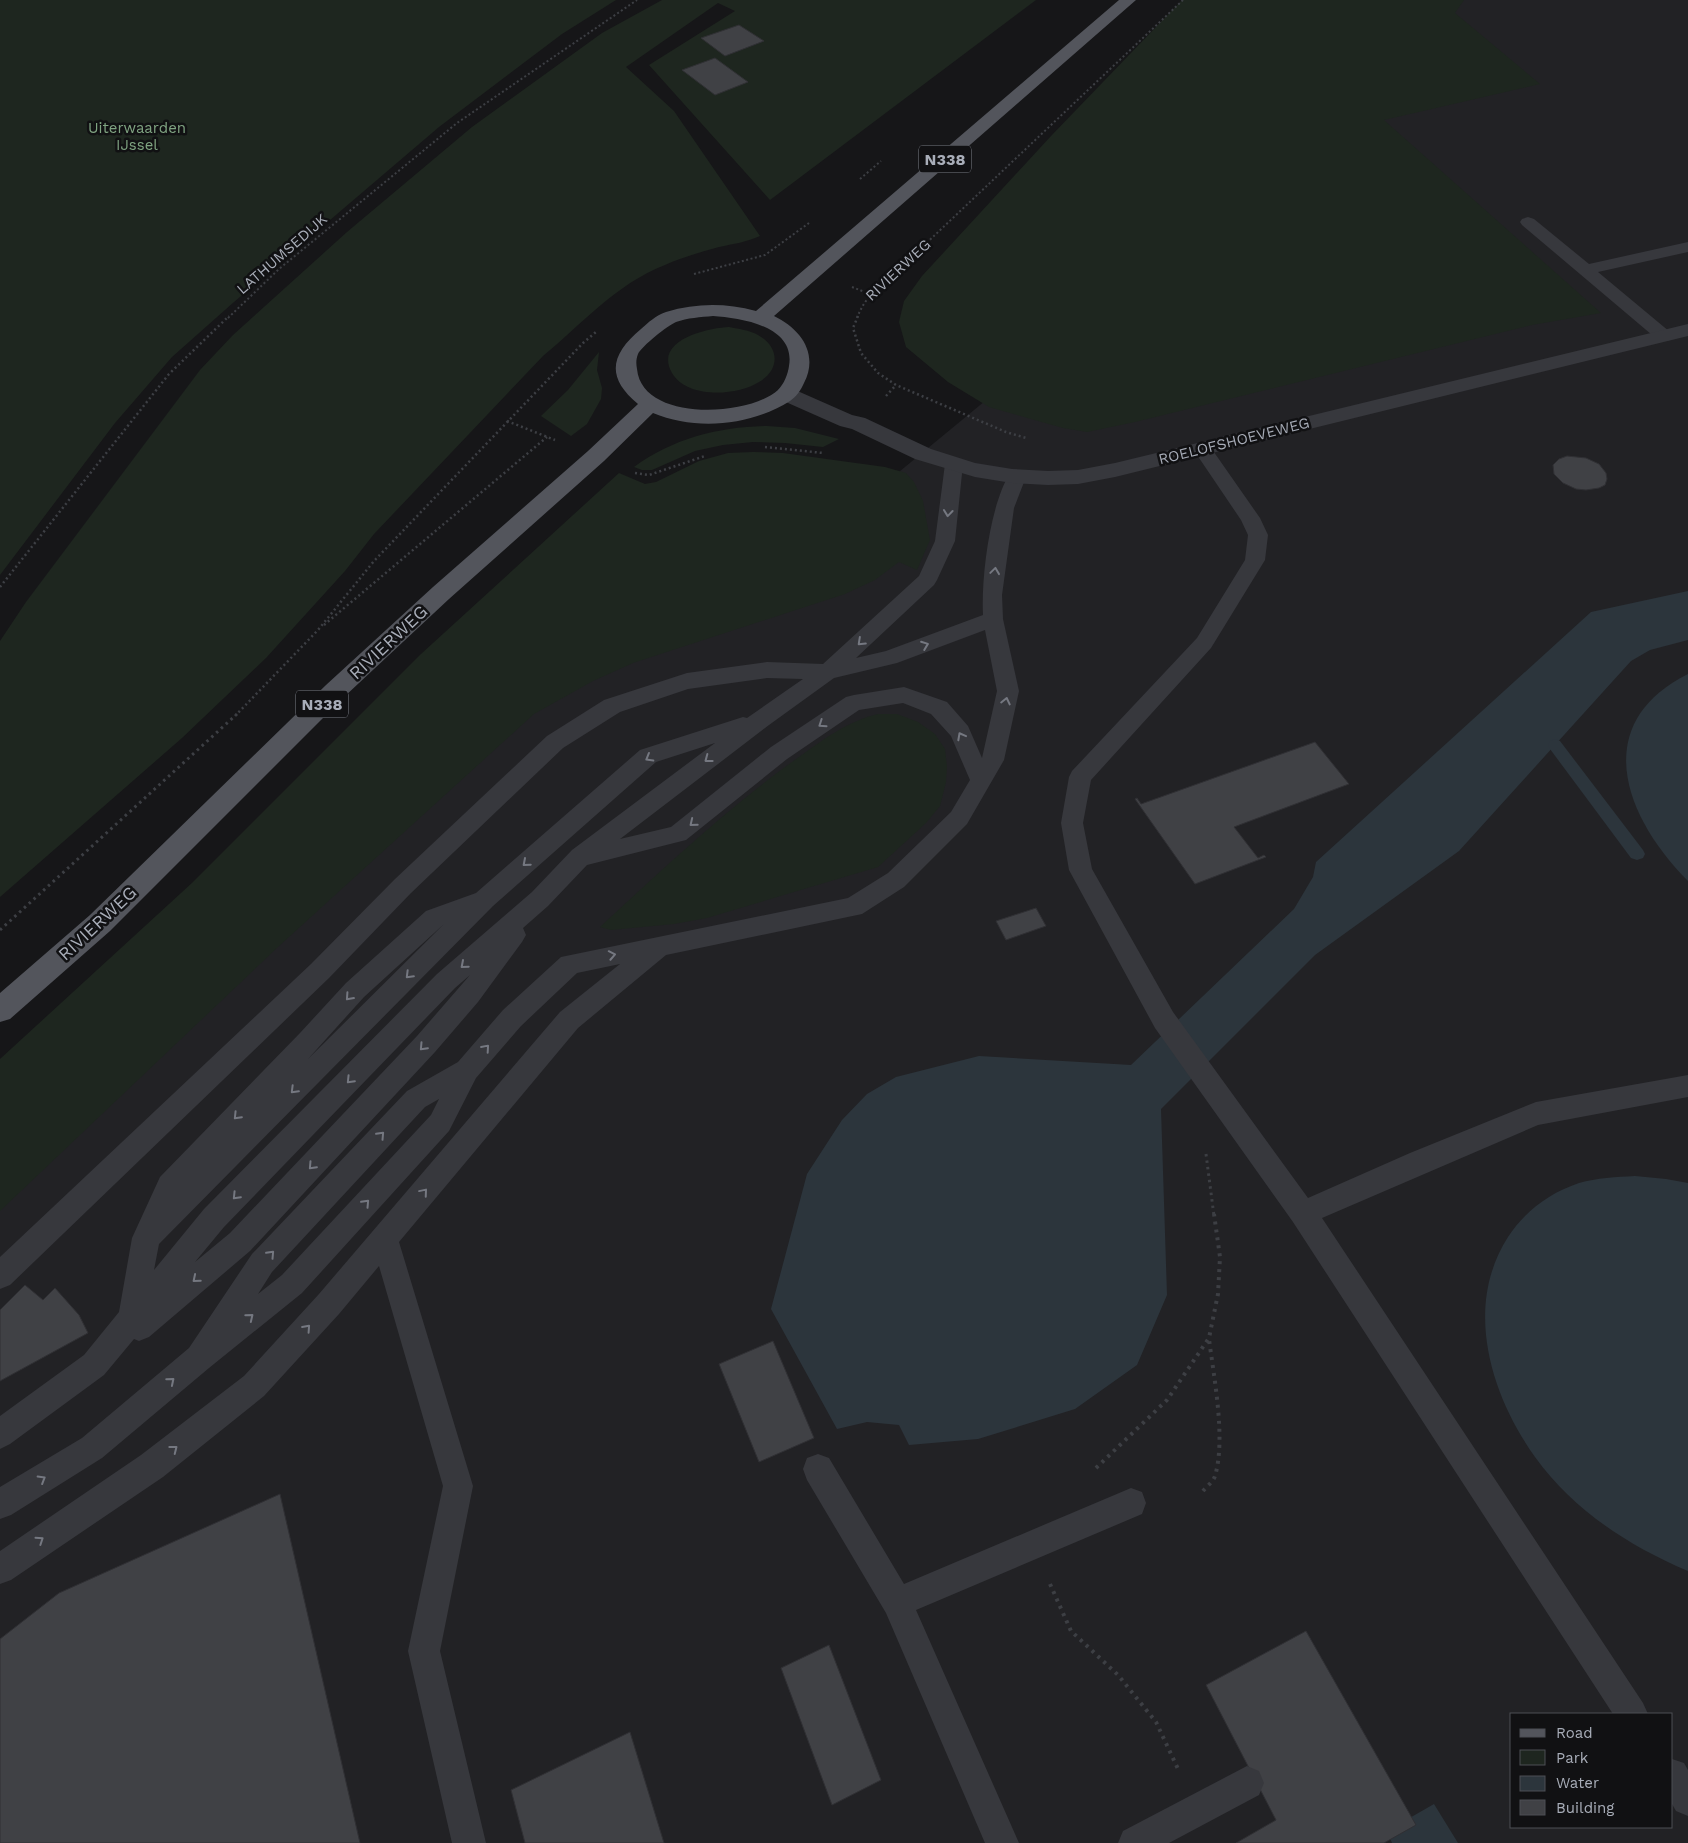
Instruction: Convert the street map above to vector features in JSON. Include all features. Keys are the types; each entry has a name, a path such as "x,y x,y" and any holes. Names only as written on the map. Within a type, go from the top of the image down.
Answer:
{"main road":[{"name":"N338","path":"761,317 1128,0"},
{"path":"697,311 739,311 761,317 785,331 799,349 800,369 786,394 751,412 707,418 678,414 650,404 627,380 625,362 630,348 663,321 697,311"},
{"name":"RIVIERWEG","path":"0,1010 100,923 335,691 441,593 596,456 650,404"}],"street":[{"name":"ROELOFSHOEVEWEG","path":"786,394 858,423 924,455 954,464 990,474 1017,477 1068,478 1115,470 1688,330"}],"lane":[{"path":"1528,222 1664,336"},
{"path":"1586,270 1688,247"},
{"path":"1202,449 1250,518 1258,535 1255,560 1204,643 1080,777 1072,822 1081,870 1164,1020 1303,1213 1631,1713"},
{"path":"94,1365 214,1218 446,981 540,899 580,857 761,719 828,672 927,580 945,541 954,464"},
{"path":"0,1504 92,1448 198,1358 262,1263 416,1098 467,1070 512,1018 570,964 854,907 896,880 959,818 993,760 1008,691 993,619 992,595 1004,508 1017,477"},
{"path":"0,1276 313,977 410,880 555,742 612,706 687,681 767,670 828,672 890,658 993,619"},
{"path":"580,857 678,834 779,753 854,703 904,696 940,708 960,732 981,780"},
{"path":"132,1319 146,1238 169,1186 309,1041 355,990 434,918 486,899 648,756 761,719"},
{"path":"0,1434 94,1365 240,1242 469,995 540,899"},
{"path":"0,1569 152,1466 254,1386 329,1304 569,1020 659,946"},
{"path":"1303,1213 1419,1162 1536,1114 1688,1086"},
{"path":"384,1238 458,1486 424,1651 469,1843"},
{"path":"818,1469 897,1602 1002,1843"},
{"path":"897,1602 1131,1503"},
{"path":"1673,1776 1688,1799"},
{"path":"1135,1843 1247,1783"}],"path":[{"name":"LATHUMSEDIJK","path":"0,587 169,374 279,268 457,123 637,0"},
{"name":"RIVIERWEG","path":"1028,439 1006,432 896,385 878,373 861,353 853,328 862,305 870,294 898,270 1183,0"},
{"path":"0,930 235,716 318,630 547,437"},
{"path":"1204,1491 1215,1478 1218,1450 1215,1386 1209,1338 1218,1294 1220,1257 1200,1114 1208,1082"},
{"path":"1092,1472 1167,1400 1209,1338"},
{"path":"1047,1538 1046,1575 1071,1631 1118,1675 1156,1722 1196,1810"}],"shaded area":[{"path":"1351,0 1688,0 1688,1843 0,1843 0,1178 545,679 848,514 1065,335"}],"green space":[{"name":"Uiterwaarden IJssel","path":"0,0 616,0 562,34 439,127 172,357 115,423 0,575"},
{"path":"662,0 1036,0 770,200 649,65 735,11 718,3 626,67 674,111 760,236 692,255 647,273 615,293 586,318 543,356 374,534 345,571 266,658 182,738 0,897 0,641 26,602 200,370 233,335 347,232 472,127 602,33"},
{"path":"1182,0 1464,0 1455,13 1540,84 1384,120 1601,313 1532,325 1087,432 1063,428 989,407 948,382 906,347 899,322 904,301 922,276 1051,136"},
{"path":"729,327 755,333 770,346 775,358 774,365 766,377 750,387 726,392 700,391 679,381 672,373 668,362 670,352 676,344 697,333"},
{"path":"599,352 597,370 602,388 601,399 587,424 571,436 541,416 568,390"},
{"path":"767,426 795,428 839,439 823,447 753,442 723,445 695,451 652,470 642,470 634,467 665,448 698,436 732,429"},
{"path":"728,453 783,453 885,467 906,473 914,482 923,501 930,540 917,570 899,562 875,580 845,594 633,663 593,681 534,714 278,947 0,1211 0,1059 193,882 421,654 619,473 645,484 656,482 699,461"},
{"path":"878,714 897,714 918,722 935,734 945,749 947,767 946,782 940,806 926,823 878,867 707,918 674,924 611,930 600,927 697,839 773,776 837,731 857,721"}],"water":[{"path":"1688,591 1688,640 1650,650 1631,661 1459,851 1315,955 1161,1109 1167,1295 1137,1365 1075,1409 978,1439 909,1445 899,1425 867,1422 837,1429 771,1309 807,1174 842,1120 867,1094 896,1077 979,1056 1131,1065 1294,909 1313,877 1316,862 1591,612"},
{"path":"1688,674 1688,881 1666,856 1647,829 1634,801 1627,773 1627,745 1637,719 1657,695"},
{"path":"1635,1176 1688,1183 1688,1571 1645,1550 1604,1525 1567,1494 1550,1476 1519,1433 1495,1379 1488,1350 1485,1321 1487,1292 1494,1264 1514,1228 1538,1204 1568,1187 1593,1180"},
{"path":"1434,1804 1458,1843 1392,1843 1387,1831"}],"building":[{"path":"739,25 764,41 725,56 701,38"},
{"path":"715,58 748,82 715,95 682,70"},
{"path":"1567,456 1586,458 1599,464 1606,473 1605,485 1586,490 1576,489 1563,483 1554,474 1553,465 1559,459"},
{"path":"1315,742 1349,784 1234,827 1258,858 1264,855 1266,857 1195,884 1135,799 1137,798 1141,804"},
{"path":"1036,908 1046,926 1006,940 996,921"},
{"path":"25,1285 43,1300 55,1288 79,1315 88,1333 0,1381 0,1310"},
{"path":"773,1341 814,1438 759,1462 719,1364"},
{"path":"280,1494 360,1843 0,1843 0,1639 59,1593"},
{"path":"1306,1631 1416,1825 1384,1843 1236,1843 1276,1820 1206,1685"},
{"path":"829,1645 881,1780 832,1805 781,1668"},
{"path":"630,1732 664,1843 525,1843 511,1790"}],"waterway":[{"path":"1555,745 1637,854"}]}
